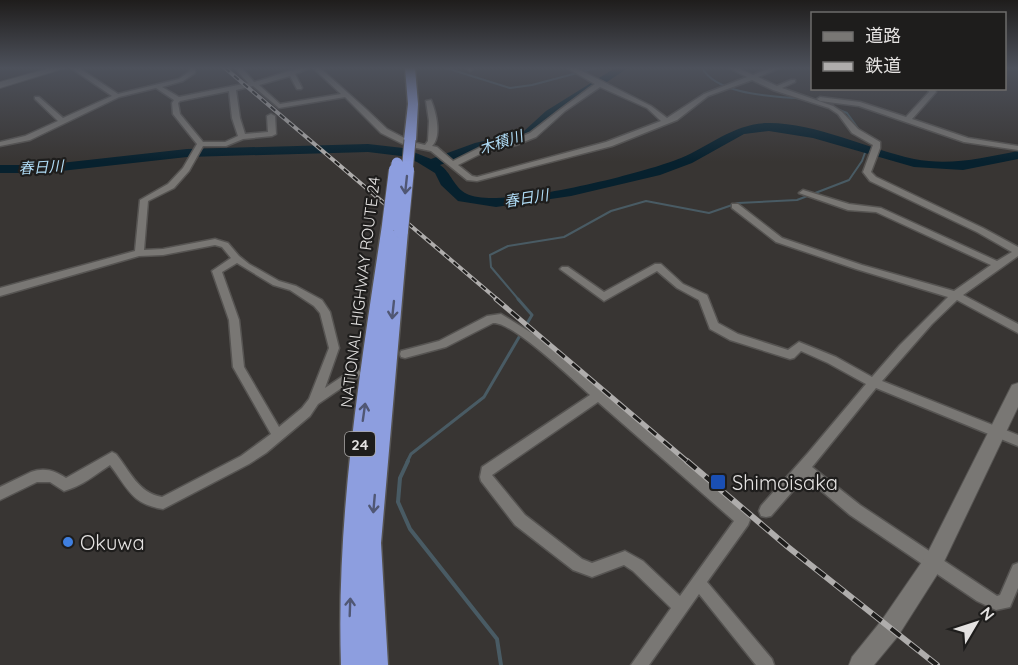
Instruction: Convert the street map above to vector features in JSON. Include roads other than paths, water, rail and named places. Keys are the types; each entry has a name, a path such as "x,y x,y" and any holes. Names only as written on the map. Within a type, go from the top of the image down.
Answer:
{"highway":[{"name":"NATIONAL HIGHWAY ROUTE 24","path":"404,99 405,138"},
{"name":"NATIONAL HIGHWAY ROUTE 24","path":"376,665 370,543 395,228 405,138 413,99"},
{"name":"NATIONAL HIGHWAY ROUTE 24","path":"353,665 350,621 356,474 395,228"}],"main road":[{"path":"860,665 890,628 933,563 1018,390"}],"street":[{"path":"38,99 62,121"},
{"path":"0,144 27,138 110,99"},
{"path":"178,99 175,103 177,114 201,145"},
{"path":"234,99 242,137"},
{"path":"271,99 279,106 321,99"},
{"path":"350,99 376,121 384,131 410,144 438,152 470,178 490,177 609,144 652,125 666,122 699,99"},
{"path":"453,165 484,149 513,143 533,135 577,99"},
{"path":"632,99 649,107 666,122"},
{"path":"766,511 805,469 872,382 955,295 1018,251 980,230 873,179 867,172 877,144 855,131 840,112 804,99"},
{"path":"820,99 860,104 967,140 1018,148"},
{"path":"908,119 926,99"},
{"path":"427,147 432,142 433,131 429,101"},
{"path":"201,145 226,144 242,137 272,134 271,116"},
{"path":"140,253 144,200 171,186 201,145"},
{"path":"803,193 816,199 848,207 878,210 999,265"},
{"path":"735,206 779,240 859,267 955,295 1018,329"},
{"path":"0,292 140,253 163,252 215,242 225,245 237,259 270,280 310,297 325,312 334,348 314,401 306,412 245,460 163,503 149,502 135,492 112,458 101,463 76,482 64,485 52,476 36,476 0,494"},
{"path":"237,259 217,271 234,320 239,367 278,436"},
{"path":"564,269 604,297 658,266 680,286 703,298 714,326 734,337 790,355 799,346 832,360 872,382 1018,441"},
{"path":"405,354 442,344 491,319 501,318 534,340 743,520 639,665"},
{"path":"314,401 355,373"},
{"path":"597,396 486,471 486,477 520,520 578,565 592,570 625,558 638,566 681,607"},
{"path":"805,469 855,510 982,596 996,603 1005,602 1018,570"},
{"path":"699,584 766,665"}],"waterway":[{"name":"木積川","path":"432,163 480,146 527,135 550,114 574,99"},
{"path":"817,101 847,113 860,131"},
{"name":"春日川","path":"0,169 43,169 187,153 368,148 403,152 422,159 441,171 446,182 463,198 496,203 571,192 655,172 687,160 741,131 769,127 814,134 914,163 963,166 1018,155"},
{"path":"519,300 491,267 490,255 508,246 564,237 611,211 646,201 709,213 738,203 797,200 849,180 862,161 866,150"},
{"path":"407,462 411,454 484,397 532,315 518,299"},
{"path":"408,461 400,478 398,502 410,529 497,639 501,665"}],"railway":[{"path":"262,99 498,300"},
{"path":"496,299 688,462"},
{"path":"687,461 788,547 937,665"}],"place":[{"name":"Shimoisaka","path":"718,482"},
{"name":"Okuwa","path":"68,542"}]}
